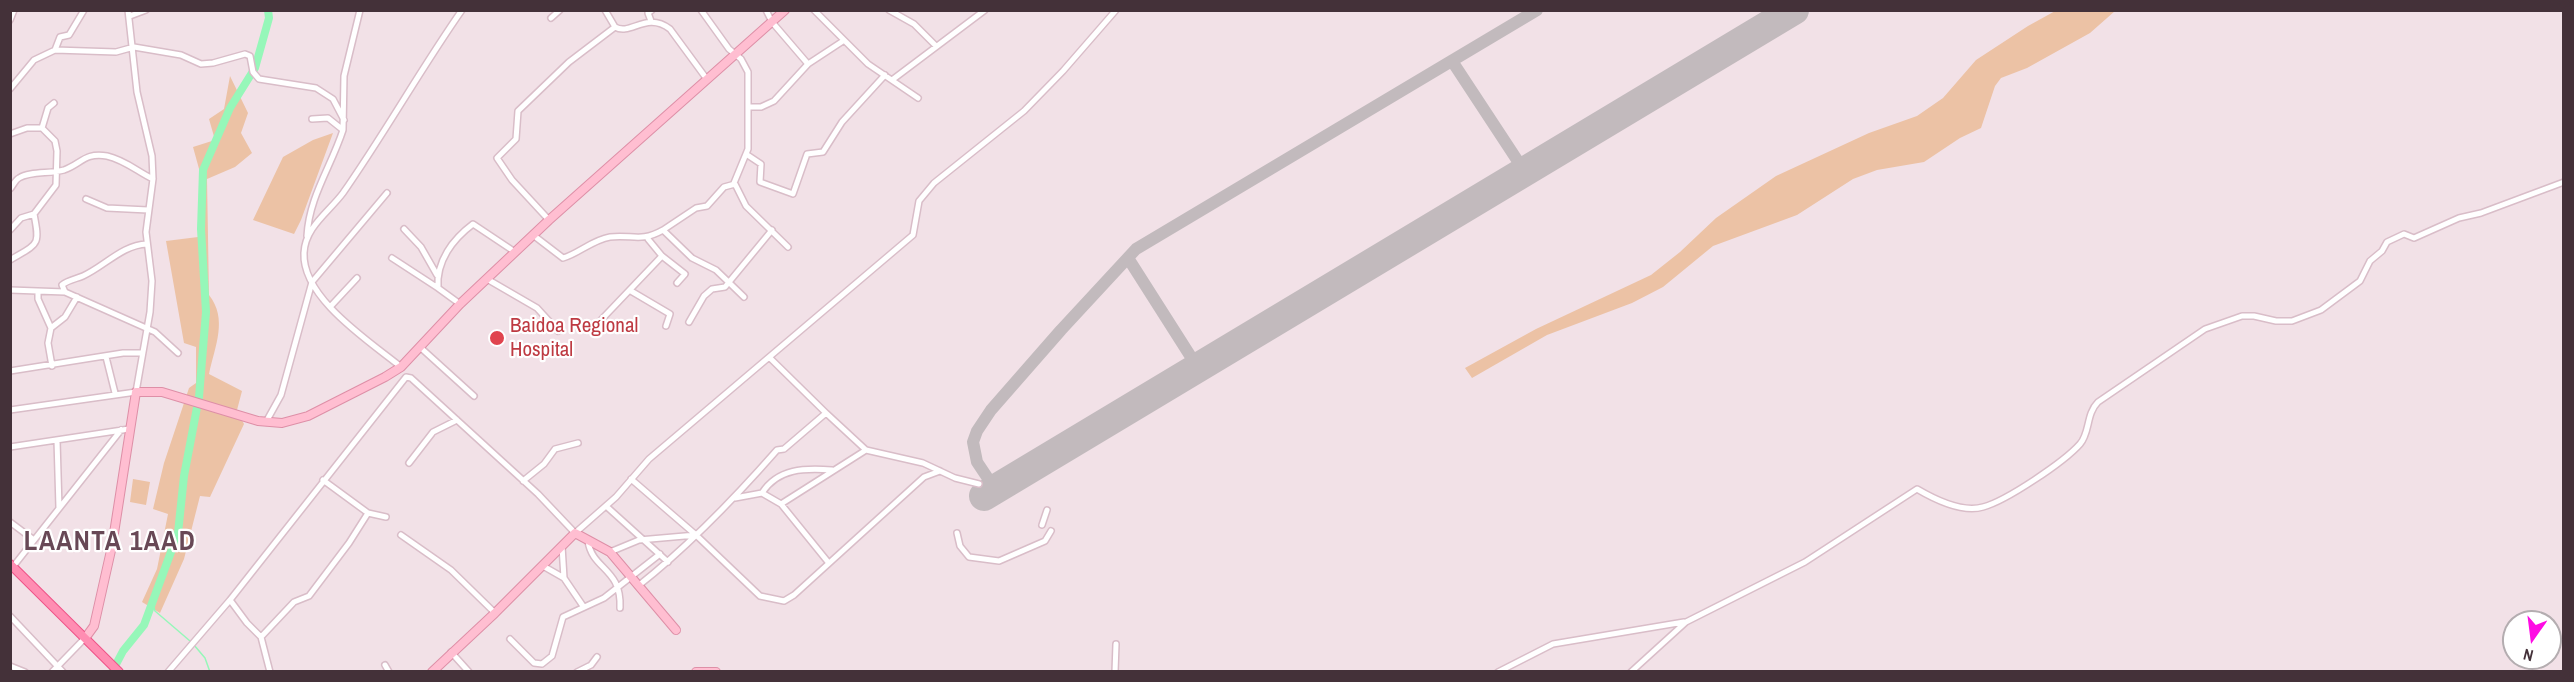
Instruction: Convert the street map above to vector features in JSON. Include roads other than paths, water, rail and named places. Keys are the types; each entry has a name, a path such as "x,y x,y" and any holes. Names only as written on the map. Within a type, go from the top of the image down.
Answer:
{"main road":[{"path":"86,637 94,626 112,546 125,430 136,392 153,390 210,408 267,422 282,423 308,416 401,367 460,304 549,220 785,10"},
{"path":"432,672 543,566 574,532 610,552 676,630"},
{"path":"11,567 86,637 118,672"},
{"path":"696,672 716,672"}],"street":[{"path":"10,20 14,10"},
{"path":"55,50 60,37 69,35 84,10"},
{"path":"10,410 115,393 136,392 152,281 147,244 148,210 153,179 152,156 137,92 129,14 146,10"},
{"path":"360,10 344,76 343,130 315,193 308,219 304,253 312,282 330,307 401,367"},
{"path":"307,238 315,223 337,201 368,158 412,91 436,47 462,10"},
{"path":"551,18 560,10"},
{"path":"605,10 615,27 623,30 639,23 651,21 662,23 670,29 706,78"},
{"path":"648,239 696,208 707,206 724,187 734,183 746,154 748,72 702,10"},
{"path":"766,10 772,22 808,64"},
{"path":"814,10 837,31 843,41 918,98"},
{"path":"889,10 914,24 936,46"},
{"path":"892,80 985,10"},
{"path":"168,672 230,600 406,377 411,378 457,420 574,532 606,506 657,452 913,235 919,201 934,183 1024,111 1063,71 1116,10"},
{"path":"649,11 651,21"},
{"path":"549,220 512,180 497,158 516,139 518,111 569,62 615,27"},
{"path":"748,107 761,107 774,101 808,64 843,41"},
{"path":"10,89 34,60 55,50 97,52 134,47 181,55 201,64 245,54 250,56 253,72 259,79 316,88 333,99 344,120"},
{"path":"746,154 761,164 758,179 760,182 793,194 807,154 824,153 842,122 885,75"},
{"path":"42,128 48,108 54,103"},
{"path":"312,119 328,118 343,130"},
{"path":"10,134 27,128 42,128 55,141 58,170 53,191 38,204 34,214 40,236 38,241 10,260"},
{"path":"10,189 17,179 68,168 84,157 105,156 124,162 153,179"},
{"path":"1631,672 1686,622 1805,562 1917,489 1948,503 1970,508 1982,507 2013,492 2082,442 2092,408 2098,402 2195,334 2242,316 2276,321 2306,317 2321,310 2360,281 2370,261 2394,237 2404,234 2414,238 2459,218 2481,213 2564,182"},
{"path":"734,183 740,189 746,206 788,247"},
{"path":"267,422 280,395 291,351 309,300 312,282 387,193"},
{"path":"86,199 107,208 148,210"},
{"path":"10,230 21,218 34,214"},
{"path":"437,275 449,247 473,224 515,252"},
{"path":"404,229 421,247 437,275 438,288"},
{"path":"663,230 692,258 716,270 744,297"},
{"path":"689,322 704,296 729,282 730,277 772,230"},
{"path":"533,235 563,258 584,245 608,237 637,236 648,239 662,256 685,274 676,283"},
{"path":"65,292 62,285 66,282 85,275 134,246 147,244"},
{"path":"601,320 662,256"},
{"path":"392,258 460,304"},
{"path":"330,307 357,278"},
{"path":"487,279 537,308 558,331"},
{"path":"10,290 65,292 147,328 178,353"},
{"path":"631,291 669,314 666,326"},
{"path":"38,292 38,299 51,328 48,342 52,366"},
{"path":"51,328 65,317 77,297"},
{"path":"421,348 474,396"},
{"path":"10,371 123,353 142,353"},
{"path":"106,357 115,393"},
{"path":"770,358 866,450 923,463 955,478 979,484"},
{"path":"638,586 669,562 735,498 777,450 784,449 826,413"},
{"path":"409,463 433,432 457,420"},
{"path":"10,447 125,430"},
{"path":"11,567 125,430"},
{"path":"57,440 59,508"},
{"path":"523,481 544,464 555,449 578,443"},
{"path":"781,504 866,450"},
{"path":"762,493 770,480 788,473 806,468 833,470"},
{"path":"631,479 696,535 760,596 784,601 794,595 924,477 941,471"},
{"path":"323,480 368,513 386,517"},
{"path":"735,498 762,493 781,504 828,562"},
{"path":"606,506 669,562"},
{"path":"1042,525 1047,510"},
{"path":"261,637 294,602 309,596 349,543 368,513"},
{"path":"10,522 34,540"},
{"path":"957,533 960,546 969,557 999,561 1045,541 1051,531"},
{"path":"401,535 451,570 495,613"},
{"path":"610,552 644,540 696,535"},
{"path":"588,541 590,552 612,575 621,591 620,608"},
{"path":"562,546 564,578"},
{"path":"510,639 534,663 542,664 552,656 563,617 582,606 604,598 660,554"},
{"path":"543,566 564,578 582,606"},
{"path":"230,600 261,637 270,672"},
{"path":"10,616 63,672"},
{"path":"1498,672 1553,644 1686,622"},
{"path":"52,672 86,637"},
{"path":"1114,672 1116,644"},
{"path":"452,652 469,672"},
{"path":"577,672 591,665 597,657"},
{"path":"439,664 448,659 457,660"},
{"path":"385,665 389,672"},
{"path":"10,666 25,672"}],"waterway":[{"path":"112,672 123,651 144,625 178,533 184,476 199,397 206,312 201,229 203,170 230,108 255,68 269,18 268,10"},
{"path":"153,604 155,611 190,641"},
{"path":"194,645 205,658 210,672"}],"place":[{"name":"Baidoa Regional Hospital","path":"497,338"}],"district":[{"name":"LAANTA 1AAD","path":"110,543"}]}
